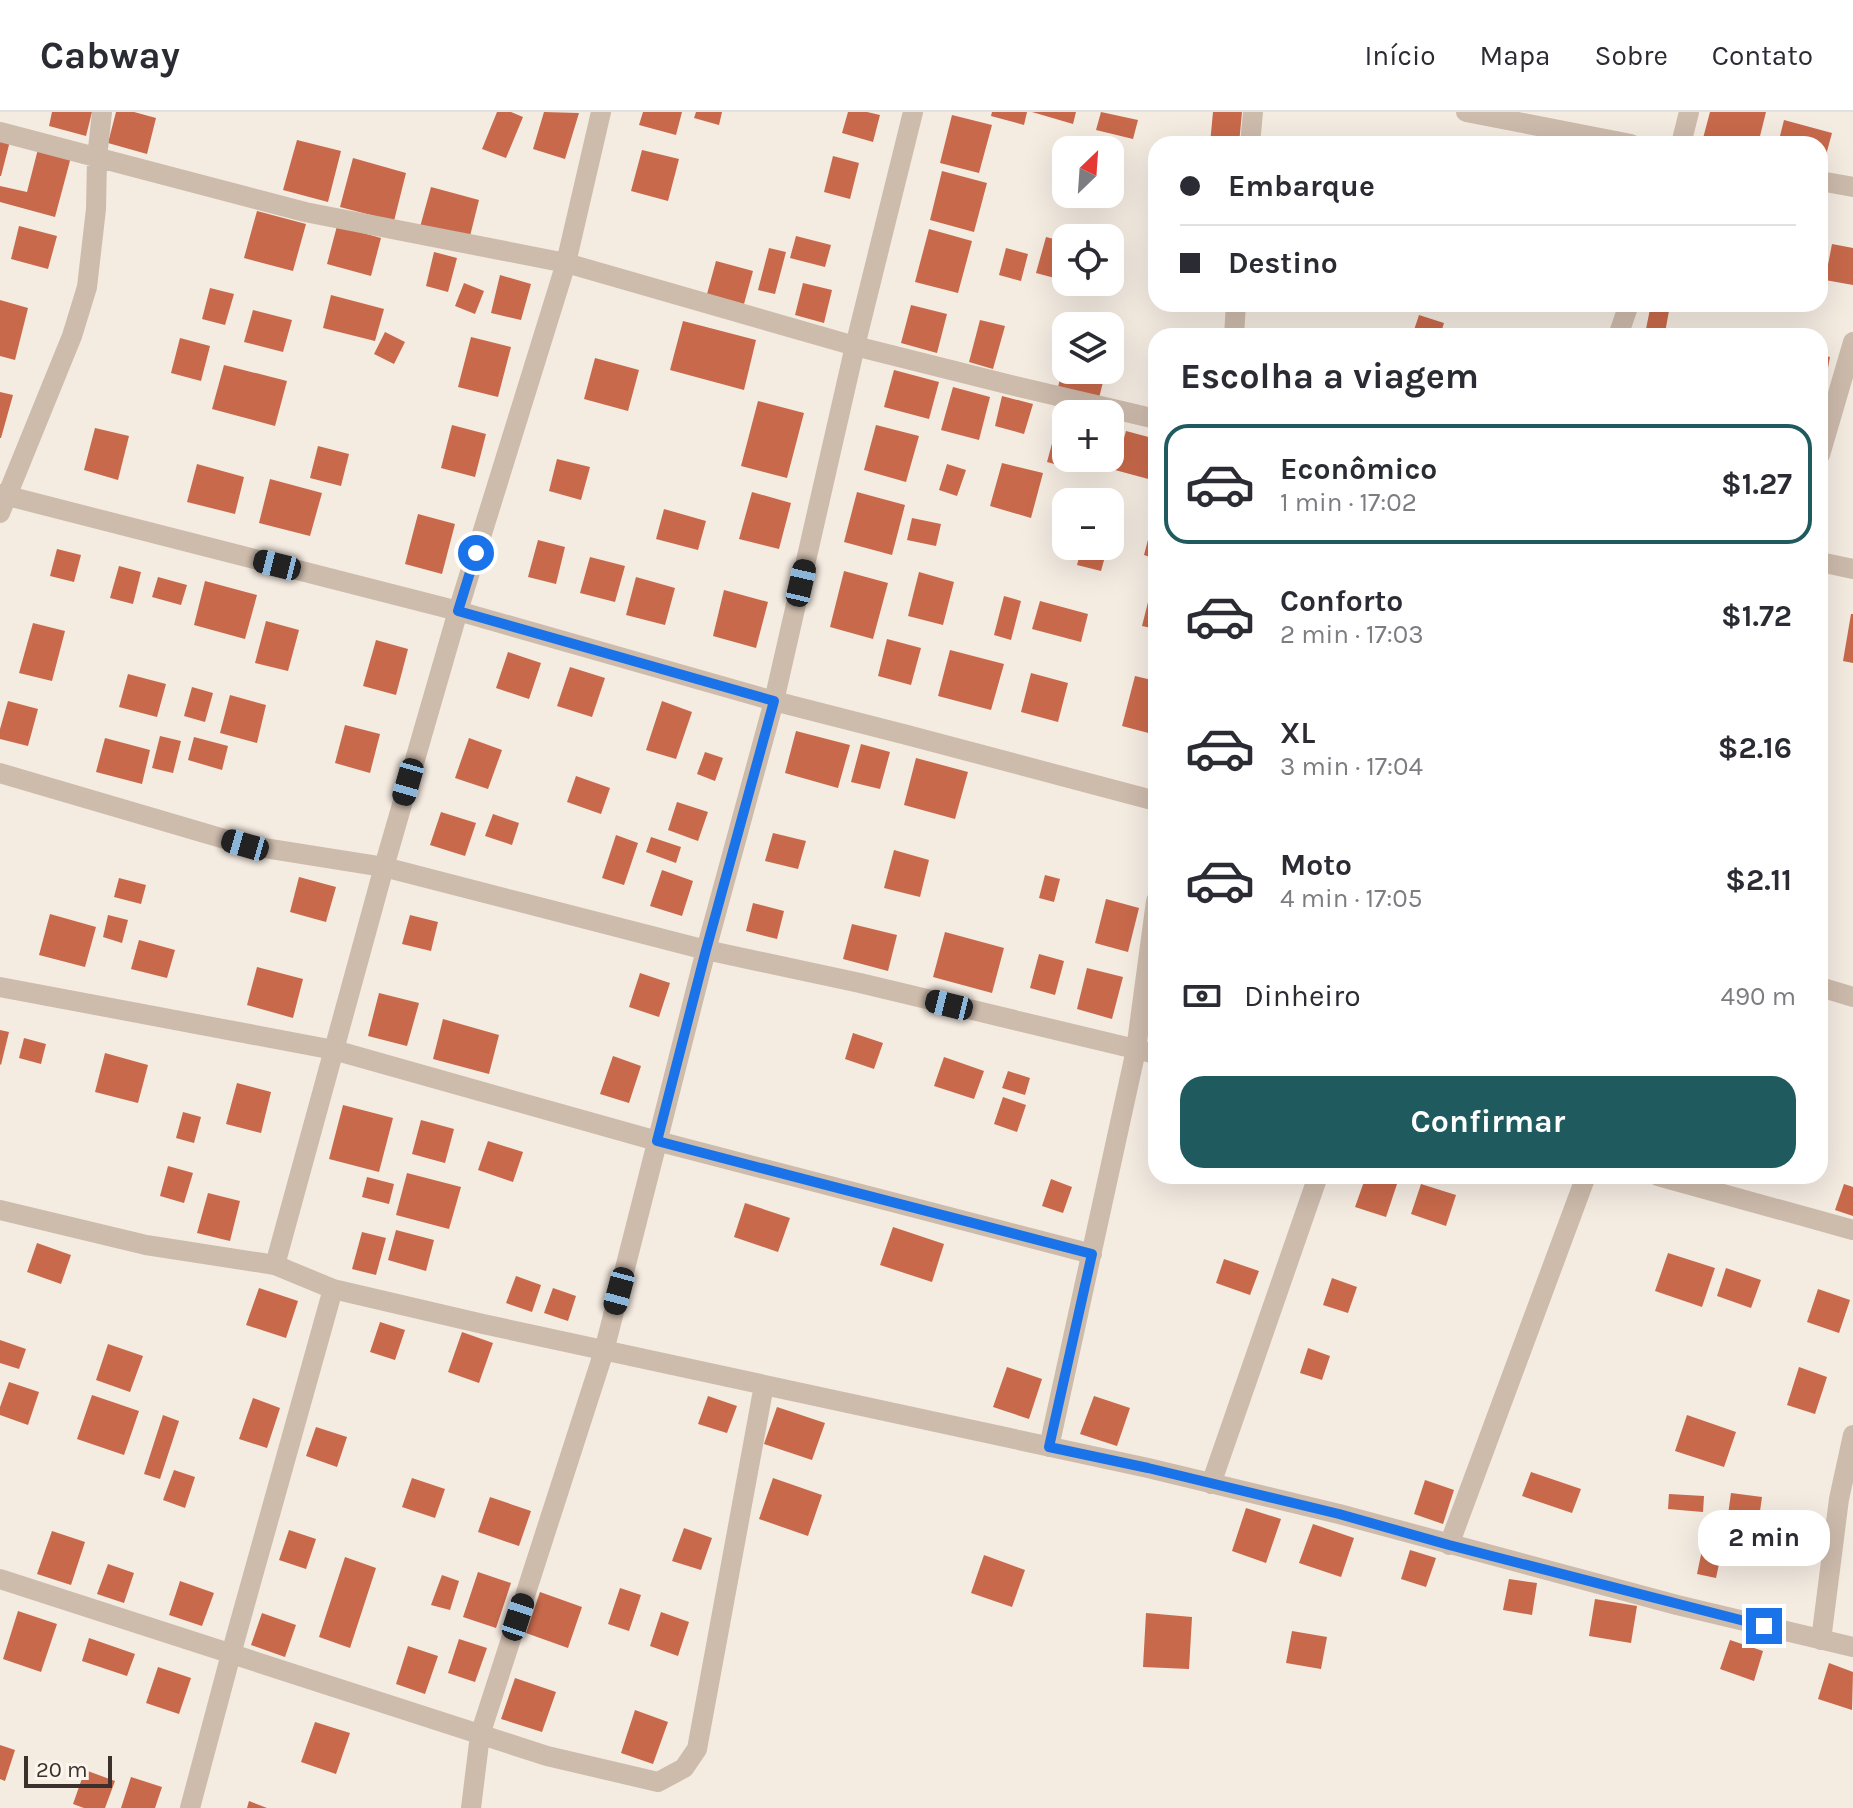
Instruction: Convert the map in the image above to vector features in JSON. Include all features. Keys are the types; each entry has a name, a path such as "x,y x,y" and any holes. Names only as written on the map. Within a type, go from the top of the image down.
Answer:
{"street":[{"path":"102,112 87,287 72,336 2,501 458,611 774,701 1148,799"},
{"path":"275,1265 458,611 566,263 601,112"},
{"path":"471,1808 480,1735 604,1351 706,950 774,701 855,346 913,112"},
{"path":"1251,136 1253,112"},
{"path":"1466,112 1590,136"},
{"path":"1683,136 1689,112"},
{"path":"0,132 305,212 566,263 855,346 1148,417"},
{"path":"1828,182 1853,187"},
{"path":"1828,428 1853,342"},
{"path":"1828,564 1853,569"},
{"path":"0,773 245,845 384,867 706,950 860,983 1146,1052"},
{"path":"0,987 334,1050 657,1141 1092,1254"},
{"path":"1828,989 1853,997"},
{"path":"1049,1447 1092,1254 1146,1052 1148,1022"},
{"path":"1211,1484 1315,1184"},
{"path":"1449,1545 1583,1184"},
{"path":"1687,1184 1853,1230"},
{"path":"0,1210 146,1245 275,1265 333,1289 604,1351 1148,1468 1339,1514 1677,1605 1853,1647"},
{"path":"190,1808 333,1289"},
{"path":"0,1579 547,1756 658,1782 684,1768 697,1749 764,1385"},
{"path":"1821,1640 1839,1499 1853,1435"}],"building":[{"path":"52,112 92,112 86,136 49,126"},
{"path":"116,112 134,112 156,118 147,154 108,143"},
{"path":"497,112 511,112 523,117 506,158 482,149"},
{"path":"544,112 579,113 565,159 533,149"},
{"path":"643,112 682,112 676,135 639,125"},
{"path":"696,112 722,112 719,125 694,118"},
{"path":"848,112 880,115 873,142 842,133"},
{"path":"992,112 1027,112 1024,125 991,116"},
{"path":"1032,112 1076,112 1073,124"},
{"path":"1101,112 1138,120 1133,139 1096,130"},
{"path":"1213,112 1242,112 1240,136 1211,136"},
{"path":"1710,112 1766,112 1760,136 1704,136"},
{"path":"952,115 992,125 979,173 940,163"},
{"path":"1784,120 1832,133 1828,148 1828,136 1780,136"},
{"path":"0,138 10,141 1,176 0,176"},
{"path":"297,140 341,151 328,202 283,190"},
{"path":"38,149 71,157 55,217 0,202 0,186 27,192"},
{"path":"642,150 679,159 668,201 631,191"},
{"path":"833,156 859,163 850,199 824,192"},
{"path":"353,158 406,173 394,221 340,207"},
{"path":"942,171 987,183 974,232 930,220"},
{"path":"431,187 479,200 469,240 420,227"},
{"path":"257,211 306,224 293,271 244,258"},
{"path":"19,226 57,236 48,269 11,259"},
{"path":"337,226 381,238 371,276 327,264"},
{"path":"929,229 972,241 958,293 915,282"},
{"path":"796,236 831,245 825,267 790,258"},
{"path":"1046,237 1052,238 1052,277 1036,273"},
{"path":"1832,244 1853,248 1853,285 1828,281"},
{"path":"769,248 786,252 775,294 758,290"},
{"path":"1006,248 1028,254 1021,281 999,275"},
{"path":"434,252 457,258 448,292 426,286"},
{"path":"716,261 753,271 744,304 707,294"},
{"path":"500,275 531,284 521,320 491,313"},
{"path":"464,283 484,291 475,314 455,306"},
{"path":"803,283 832,290 824,323 795,315"},
{"path":"210,288 234,294 225,325 202,319"},
{"path":"331,295 384,309 375,341 323,328"},
{"path":"0,300 28,308 15,360 0,356"},
{"path":"911,305 947,314 937,353 901,343"},
{"path":"253,310 292,320 283,352 244,342"},
{"path":"1649,312 1669,312 1666,328 1646,328"},
{"path":"1419,315 1444,323 1442,328 1415,328"},
{"path":"980,320 1005,326 993,369 969,362"},
{"path":"683,321 756,340 744,390 670,370"},
{"path":"385,332 405,342 394,364 374,354"},
{"path":"471,337 511,347 498,397 458,387"},
{"path":"180,338 210,346 201,381 171,373"},
{"path":"595,358 639,370 628,411 584,399"},
{"path":"224,365 287,381 275,426 212,409"},
{"path":"894,370 939,382 929,419 884,407"},
{"path":"1059,384 1102,384 1099,398 1058,387"},
{"path":"953,387 990,397 979,440 941,430"},
{"path":"0,392 13,395 1,438 0,438"},
{"path":"1002,396 1033,404 1024,434 995,426"},
{"path":"758,401 804,413 787,478 741,466"},
{"path":"452,425 486,434 475,477 441,468"},
{"path":"876,425 919,436 906,482 864,470"},
{"path":"95,428 129,436 118,480 84,470"},
{"path":"1126,431 1148,437 1148,479 1122,472"},
{"path":"1052,444 1052,463 1047,462"},
{"path":"318,446 349,454 341,486 310,478"},
{"path":"557,459 590,467 581,500 549,491"},
{"path":"1002,463 1043,473 1031,518 990,506"},
{"path":"197,464 244,477 235,514 187,502"},
{"path":"947,464 966,470 957,496 939,490"},
{"path":"270,479 322,493 310,536 259,523"},
{"path":"752,492 791,503 779,549 739,539"},
{"path":"857,492 905,505 892,555 844,542"},
{"path":"664,509 706,521 698,550 656,539"},
{"path":"418,514 455,524 442,574 405,564"},
{"path":"912,518 941,524 936,546 907,540"},
{"path":"538,540 565,547 556,584 528,577"},
{"path":"57,549 81,555 74,582 50,576"},
{"path":"590,557 625,566 615,602 580,593"},
{"path":"1078,560 1104,560 1101,571 1077,565"},
{"path":"119,566 141,572 133,604 110,598"},
{"path":"844,571 888,583 873,639 830,627"},
{"path":"919,572 954,582 943,625 908,616"},
{"path":"158,577 187,585 181,605 152,597"},
{"path":"636,577 675,588 665,625 626,615"},
{"path":"205,581 257,595 245,639 194,625"},
{"path":"724,590 768,602 756,648 713,636"},
{"path":"1004,596 1021,601 1011,640 994,635"},
{"path":"1040,601 1088,614 1081,642 1032,629"},
{"path":"1148,602 1148,627 1142,626"},
{"path":"1853,614 1853,663 1843,661"},
{"path":"266,621 299,630 288,671 255,663"},
{"path":"33,623 65,631 52,681 19,673"},
{"path":"887,639 921,648 911,685 878,676"},
{"path":"376,640 408,649 396,695 363,686"},
{"path":"950,650 1004,664 991,710 938,696"},
{"path":"508,652 541,663 529,699 496,688"},
{"path":"570,667 605,678 592,717 557,706"},
{"path":"1031,673 1068,683 1058,722 1021,712"},
{"path":"128,674 166,684 157,717 119,707"},
{"path":"1135,676 1148,679 1148,733 1122,726"},
{"path":"192,687 213,693 205,722 184,716"},
{"path":"230,695 266,705 257,743 220,733"},
{"path":"8,701 38,709 28,746 0,739"},
{"path":"662,701 692,712 676,759 646,750"},
{"path":"345,725 380,734 370,773 335,763"},
{"path":"796,731 850,745 838,788 785,773"},
{"path":"160,736 181,741 173,773 152,768"},
{"path":"194,737 228,746 222,770 188,760"},
{"path":"105,738 150,750 142,784 96,772"},
{"path":"469,738 502,750 488,789 455,778"},
{"path":"861,744 890,752 880,789 851,782"},
{"path":"705,752 723,758 715,781 697,774"},
{"path":"916,758 968,772 955,819 904,805"},
{"path":"576,776 610,788 601,814 567,802"},
{"path":"677,802 708,812 698,841 668,830"},
{"path":"441,812 476,823 465,856 430,845"},
{"path":"493,814 519,823 512,845 485,836"},
{"path":"773,833 806,841 798,869 765,861"},
{"path":"616,835 638,843 624,885 602,878"},
{"path":"651,837 681,847 676,863 646,852"},
{"path":"894,850 929,860 920,897 884,888"},
{"path":"662,870 693,881 682,916 650,906"},
{"path":"1045,875 1060,879 1054,902 1039,898"},
{"path":"299,877 336,887 326,922 290,912"},
{"path":"119,878 146,885 141,904 114,897"},
{"path":"1106,899 1139,908 1128,952 1095,943"},
{"path":"753,903 784,911 777,939 746,931"},
{"path":"50,914 96,927 85,967 39,955"},
{"path":"108,915 128,920 122,943 103,937"},
{"path":"410,915 438,922 431,951 402,944"},
{"path":"852,924 897,935 888,971 843,959"},
{"path":"945,932 1004,948 992,993 933,977"},
{"path":"139,940 175,950 167,978 131,969"},
{"path":"1039,954 1064,961 1055,995 1030,988"},
{"path":"257,967 303,979 293,1018 247,1005"},
{"path":"1087,968 1123,977 1112,1019 1077,1009"},
{"path":"640,973 670,983 659,1017 629,1007"},
{"path":"379,993 419,1003 407,1046 368,1036"},
{"path":"443,1019 499,1035 489,1074 433,1059"},
{"path":"0,1030 9,1032 1,1065 0,1064"},
{"path":"853,1033 883,1043 874,1069 845,1059"},
{"path":"24,1038 46,1044 41,1064 19,1058"},
{"path":"105,1053 148,1065 138,1103 95,1092"},
{"path":"613,1056 641,1066 629,1103 600,1094"},
{"path":"944,1057 984,1071 974,1099 934,1086"},
{"path":"1008,1071 1030,1078 1025,1095 1002,1088"},
{"path":"237,1083 271,1092 261,1133 226,1124"},
{"path":"1003,1097 1026,1105 1017,1132 994,1124"},
{"path":"343,1105 393,1118 379,1172 329,1159"},
{"path":"183,1112 201,1117 194,1143 176,1138"},
{"path":"421,1120 454,1129 445,1163 412,1154"},
{"path":"488,1141 523,1152 513,1182 478,1170"},
{"path":"168,1166 193,1173 184,1203 160,1196"},
{"path":"407,1173 461,1187 449,1229 396,1215"},
{"path":"367,1177 394,1184 389,1204 362,1197"},
{"path":"1051,1179 1072,1187 1063,1213 1042,1206"},
{"path":"1363,1184 1397,1184 1386,1217 1355,1207"},
{"path":"1421,1184 1456,1195 1446,1226 1411,1214"},
{"path":"1844,1184 1853,1187 1853,1216 1835,1210"},
{"path":"208,1193 240,1201 230,1241 197,1233"},
{"path":"745,1203 790,1218 778,1252 734,1237"},
{"path":"893,1227 944,1244 932,1282 880,1265"},
{"path":"396,1230 434,1240 426,1271 388,1260"},
{"path":"362,1232 386,1238 376,1275 352,1269"},
{"path":"37,1243 71,1255 61,1284 27,1272"},
{"path":"1668,1253 1715,1268 1702,1307 1655,1291"},
{"path":"1224,1259 1259,1271 1250,1295 1216,1283"},
{"path":"1726,1268 1761,1280 1751,1308 1717,1296"},
{"path":"516,1276 541,1285 532,1312 506,1303"},
{"path":"1332,1278 1357,1287 1348,1313 1323,1305"},
{"path":"259,1288 298,1301 286,1338 246,1325"},
{"path":"553,1288 576,1296 568,1321 544,1313"},
{"path":"1818,1289 1850,1300 1839,1333 1807,1322"},
{"path":"380,1322 405,1330 395,1360 370,1352"},
{"path":"462,1332 493,1343 479,1383 448,1372"},
{"path":"0,1340 26,1349 19,1369 0,1363"},
{"path":"108,1344 143,1356 130,1392 96,1380"},
{"path":"1308,1348 1330,1356 1322,1380 1300,1373"},
{"path":"1007,1367 1042,1379 1029,1419 993,1407"},
{"path":"1799,1367 1827,1377 1815,1414 1787,1405"},
{"path":"9,1382 39,1392 28,1425 0,1415"},
{"path":"92,1395 139,1411 124,1455 77,1439"},
{"path":"708,1396 737,1406 727,1433 698,1424"},
{"path":"1094,1396 1130,1408 1117,1446 1080,1434"},
{"path":"253,1398 280,1408 267,1448 239,1439"},
{"path":"777,1407 825,1423 812,1460 764,1444"},
{"path":"163,1415 179,1421 160,1479 144,1474"},
{"path":"1687,1415 1736,1432 1724,1467 1675,1451"},
{"path":"316,1427 347,1437 337,1467 306,1456"},
{"path":"174,1470 195,1477 185,1508 163,1500"},
{"path":"1531,1472 1581,1489 1572,1513 1522,1496"},
{"path":"412,1478 445,1489 435,1518 402,1507"},
{"path":"773,1478 822,1495 808,1536 759,1519"},
{"path":"1425,1480 1454,1490 1443,1524 1414,1514"},
{"path":"1731,1493 1762,1497 1759,1518 1728,1515"},
{"path":"1669,1494 1704,1496 1703,1512 1668,1509"},
{"path":"490,1497 531,1511 519,1546 478,1532"},
{"path":"1246,1508 1281,1519 1266,1563 1232,1551"},
{"path":"1313,1524 1354,1538 1341,1577 1299,1563"},
{"path":"684,1528 712,1538 701,1570 672,1561"},
{"path":"289,1530 316,1539 306,1569 279,1560"},
{"path":"52,1531 85,1542 71,1585 37,1574"},
{"path":"1705,1536 1724,1541 1716,1578 1697,1574"},
{"path":"1410,1550 1436,1558 1426,1587 1401,1579"},
{"path":"984,1555 1025,1570 1012,1607 971,1593"},
{"path":"345,1557 376,1568 350,1648 319,1637"},
{"path":"108,1564 134,1573 124,1603 97,1594"},
{"path":"478,1572 511,1583 496,1628 463,1617"},
{"path":"442,1575 459,1581 450,1610 431,1605"},
{"path":"1509,1579 1537,1583 1532,1615 1503,1610"},
{"path":"180,1581 214,1593 202,1626 169,1615"},
{"path":"620,1588 641,1595 629,1631 608,1624"},
{"path":"540,1592 582,1607 568,1648 526,1633"},
{"path":"1595,1599 1637,1606 1631,1643 1589,1636"},
{"path":"18,1611 57,1624 41,1672 3,1659"},
{"path":"661,1612 689,1622 678,1656 650,1646"},
{"path":"262,1613 296,1625 285,1657 251,1645"},
{"path":"1146,1613 1192,1617 1189,1669 1143,1667"},
{"path":"1292,1631 1327,1637 1321,1669 1286,1663"},
{"path":"89,1638 135,1654 127,1676 82,1661"},
{"path":"459,1639 487,1648 475,1682 448,1673"},
{"path":"1730,1640 1763,1651 1754,1681 1720,1669"},
{"path":"408,1646 438,1656 425,1694 396,1684"},
{"path":"1829,1663 1853,1672 1852,1710 1818,1699"},
{"path":"158,1667 191,1678 179,1714 146,1703"},
{"path":"515,1678 556,1692 542,1732 501,1719"},
{"path":"635,1710 668,1722 653,1764 621,1753"},
{"path":"315,1722 350,1733 336,1774 301,1762"},
{"path":"0,1745 15,1750 5,1781 0,1779"},
{"path":"85,1770 115,1781 105,1808 84,1808 73,1804"},
{"path":"131,1777 162,1787 155,1808 121,1808"},
{"path":"249,1801 267,1808 247,1808"}],"route":[{"path":"476,553 458,611 774,701 657,1141 1092,1254 1049,1447 1339,1514 1764,1626"}]}
